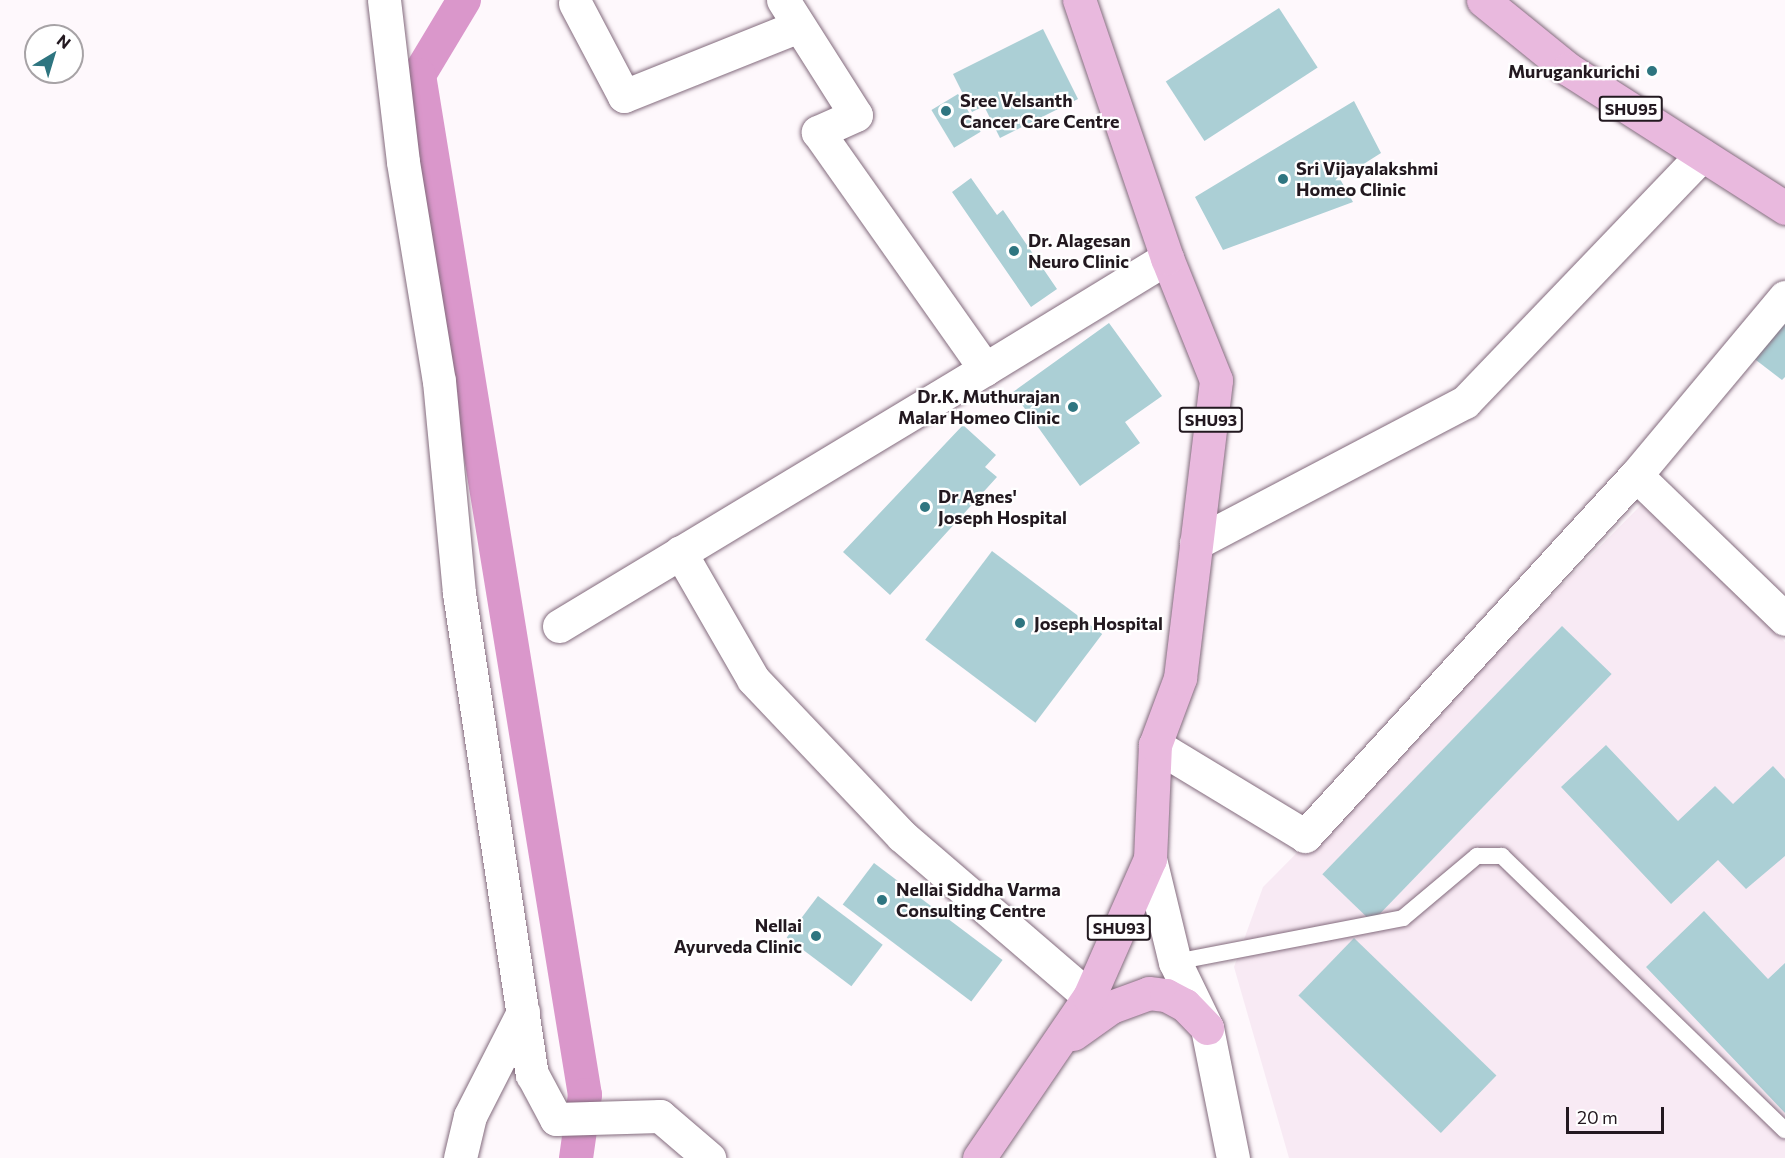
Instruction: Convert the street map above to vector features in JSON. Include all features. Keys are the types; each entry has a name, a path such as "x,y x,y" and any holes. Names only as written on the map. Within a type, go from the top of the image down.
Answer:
{"main road":[{"name":"SHU93","path":"979,1158 1089,997 1150,859 1155,745 1180,678 1216,380 1167,258 1079,0"},
{"name":"SHU95","path":"1483,0 1568,69 1785,208"},
{"path":"1054,1047 1111,1007 1149,993 1166,995 1185,1005 1207,1028"}],"street":[{"path":"384,0 403,162 439,381 459,593 532,1074 556,1119 660,1116 709,1158"},
{"path":"575,3 624,96 791,13 856,116 818,132 986,369"},
{"path":"1196,543 1465,402 1702,154"},
{"path":"559,626 1167,258"},
{"path":"1155,745 1305,836 1636,475 1785,297"},
{"path":"1636,475 1785,619"},
{"path":"680,552 753,679 902,836 1089,997"},
{"path":"1150,859 1175,962 1207,1028 1233,1158"},
{"path":"460,1158 470,1116 523,1012"}],"lane":[{"path":"1175,962 1403,918 1477,856 1502,856 1785,1130"}],"shaded area":[{"path":"1644,502 1785,642 1785,1158 1289,1158 1234,967 1263,887"}],"building":[{"path":"1279,8 1318,68 1204,141 1166,82"},
{"path":"1043,29 1078,99 1000,138 984,106 972,112 953,74"},
{"path":"958,94 981,132 954,148 931,110"},
{"path":"1354,101 1381,153 1340,179 1353,202 1223,250 1195,197"},
{"path":"971,178 997,215 1003,210 1057,289 1031,307 952,192"},
{"path":"1785,315 1785,377 1782,380 1752,357"},
{"path":"1109,323 1162,396 1125,422 1140,443 1080,486 1013,392"},
{"path":"963,425 996,455 985,467 997,477 890,595 843,552"},
{"path":"992,551 1102,634 1035,723 925,640"},
{"path":"1562,626 1612,674 1372,922 1322,874"},
{"path":"1606,745 1678,821 1715,786 1733,804 1773,766 1785,779 1785,856 1746,889 1718,860 1671,904 1561,787"},
{"path":"874,863 1003,960 971,1001 843,905"},
{"path":"818,896 883,945 851,986 787,938"},
{"path":"1704,911 1768,979 1785,963 1785,1113 1646,967"},
{"path":"1354,938 1496,1076 1441,1133 1298,996"}],"waterway":[{"path":"464,0 419,75 585,1095 576,1158"}],"place":[{"name":"Murugankurichi","path":"1652,71"},
{"name":"Sree Velsanth Cancer Care Centre","path":"946,111"},
{"name":"Sri Vijayalakshmi Homeo Clinic","path":"1283,179"},
{"name":"Dr. Alagesan Neuro Clinic","path":"1014,251"},
{"name":"Dr.K. Muthurajan Malar Homeo Clinic","path":"1073,407"},
{"name":"Dr Agnes' Joseph Hospital","path":"925,507"},
{"name":"Joseph Hospital","path":"1020,623"},
{"name":"Nellai Siddha Varma Consulting Centre","path":"882,900"},
{"name":"Nellai Ayurveda Clinic","path":"816,936"}]}
